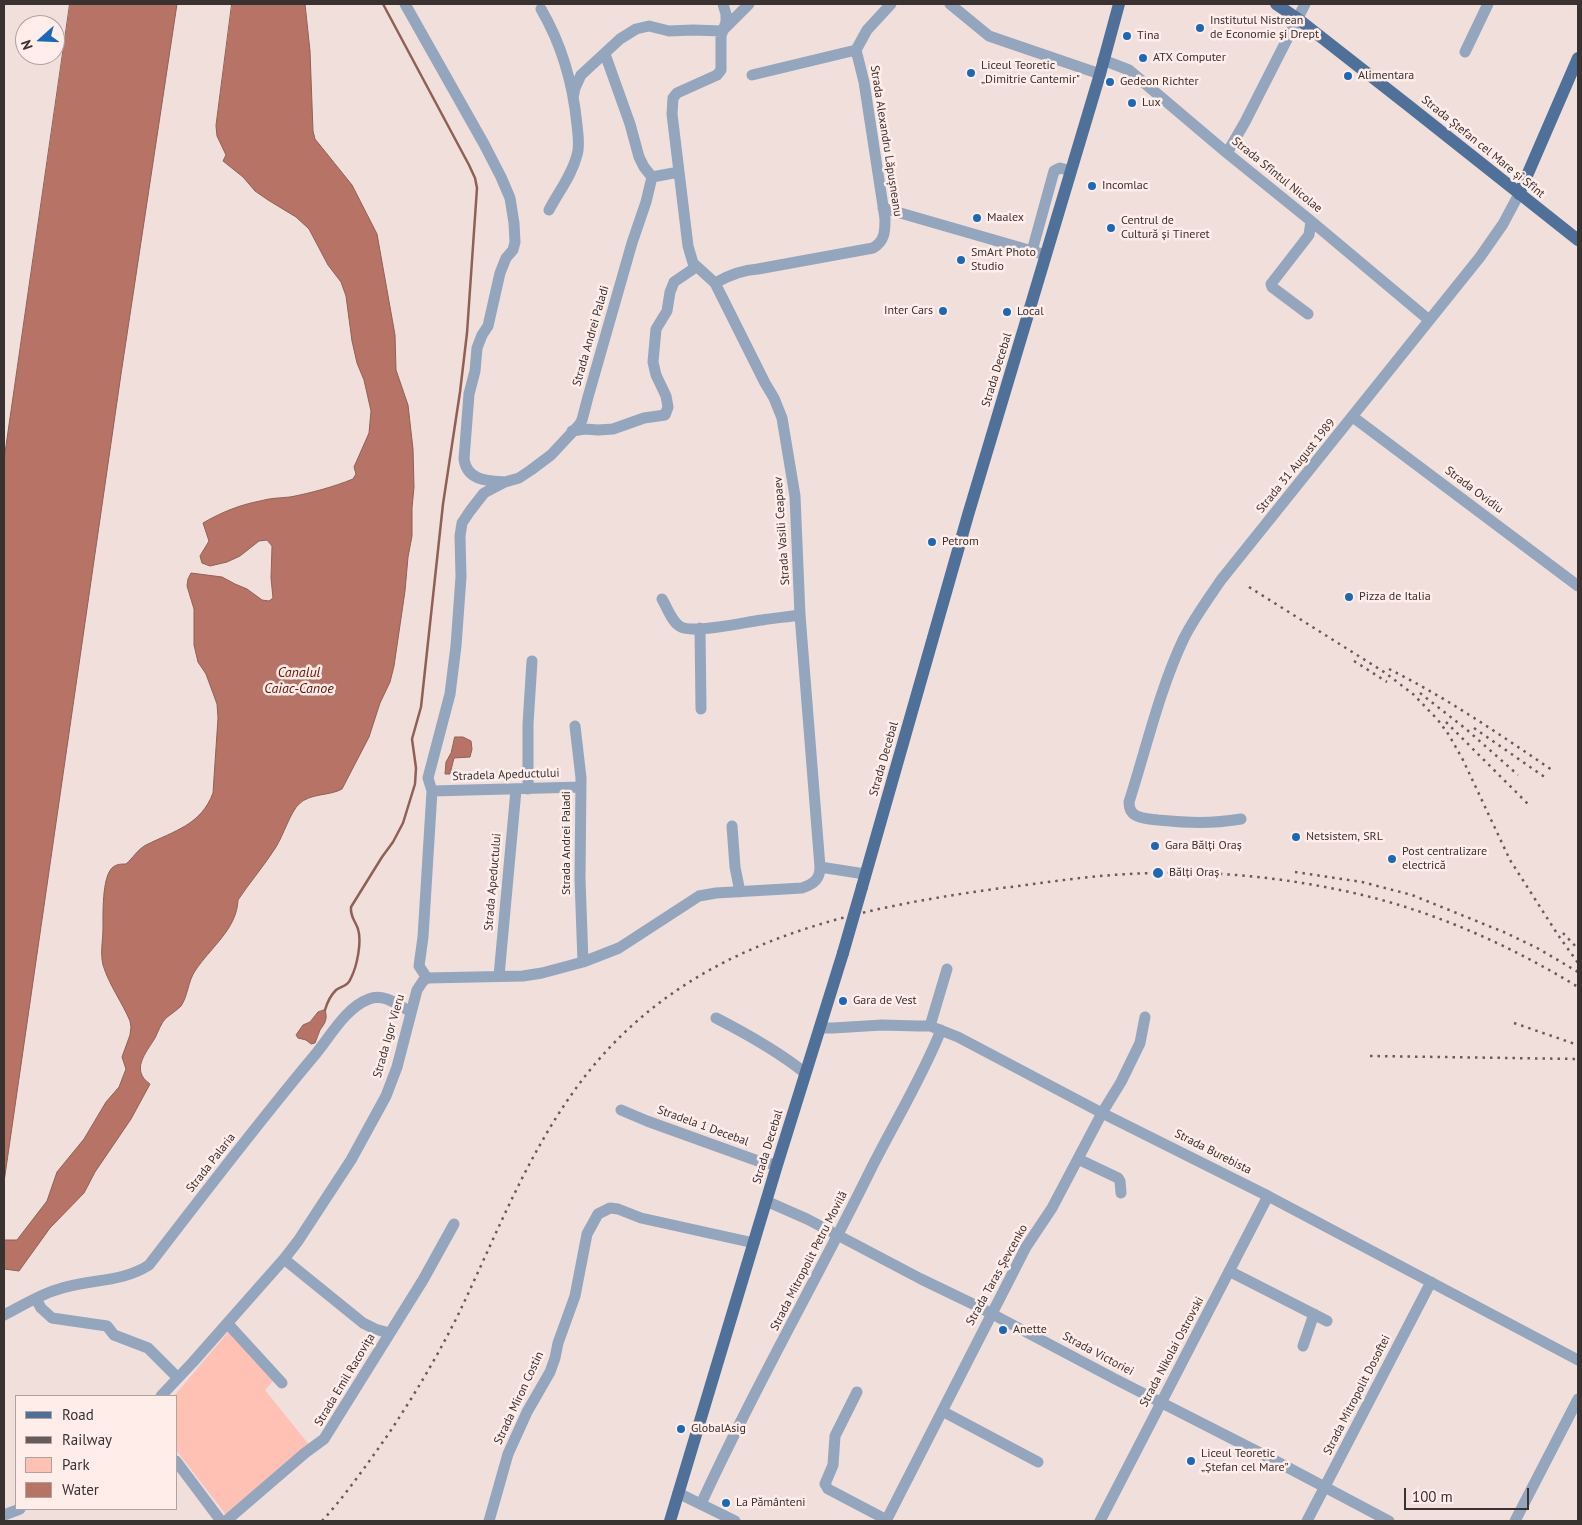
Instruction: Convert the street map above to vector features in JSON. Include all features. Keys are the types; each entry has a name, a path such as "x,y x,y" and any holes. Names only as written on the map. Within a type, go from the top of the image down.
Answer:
{"main road":[{"name":"Strada Decebal","path":"670,1521 805,1073 844,953 968,515 1100,74 1119,4"},
{"name":"Strada Ștefan cel Mare și Sfînt","path":"1276,4 1298,19 1578,240"},
{"name":"Strada 31 August 1989","path":"1519,194 1578,58"}],"street":[{"path":"406,4 484,144 510,198 515,242 513,250 506,258 500,273 488,326 477,348 475,372 469,394 464,459 468,470 476,478 505,482"},
{"path":"722,30 726,22 723,4"},
{"path":"573,98 581,75 620,38 641,28 652,27 669,31 722,30 749,4"},
{"path":"752,75 856,50 867,30 891,4"},
{"path":"950,4 990,36 1100,74"},
{"path":"1227,153 1245,122 1305,4"},
{"path":"1465,52 1488,4"},
{"path":"541,9 562,52 570,76 578,136 578,154 567,181 549,210"},
{"name":"Strada Vasili Ceapaev","path":"722,30 721,70 711,78 677,93 674,98 672,114 691,259 696,267 714,283 774,398 782,418 795,496 800,615 820,866"},
{"name":"Strada Alexandru Lăpușneanu","path":"714,283 744,270 873,248 882,241 885,233 883,208 864,82 856,50"},
{"path":"605,54 630,124 638,158 652,177 679,172"},
{"name":"Strada Sfîntul Nicolae","path":"1103,60 1129,70 1429,320"},
{"path":"1032,251 1054,172 1060,168 1071,171"},
{"name":"Strada Andrei Paladi","path":"505,482 519,478 543,462 582,420 652,177"},
{"name":"Strada 31 August 1989","path":"1241,819 1208,824 1187,823 1140,818 1130,810 1129,802 1167,680 1184,639 1194,620 1221,580 1493,238 1511,211 1519,194"},
{"path":"883,208 1046,255"},
{"path":"1308,314 1272,287 1271,284 1309,235 1311,221"},
{"path":"572,431 613,429 644,418 665,415 668,407 666,396 653,362 656,329 667,311 670,292 674,282 696,267"},
{"name":"Strada Ovidiu","path":"1352,417 1578,586"},
{"path":"505,482 484,493 462,524 460,536 461,577 454,665 450,694 428,778 432,791 423,938 419,966 428,978 524,976 584,962 620,948 695,898 716,893 796,889 813,885 820,866 865,874"},
{"path":"662,599 678,625 684,628 718,627 800,615"},
{"path":"700,628 701,709"},
{"path":"528,789 528,724 532,661"},
{"name":"Strada Andrei Paladi","path":"575,726 581,787 580,879 584,962"},
{"name":"Stradela Apeductului","path":"432,791 581,787"},
{"name":"Strada Apeductului","path":"499,976 516,790"},
{"path":"732,826 734,860 740,892"},
{"name":"Strada Mitropolit Petru Movilă","path":"701,1504 752,1398 794,1321 927,1061 936,1028 947,969"},
{"name":"Strada Igor Vieru","path":"162,1395 228,1324 284,1259 333,1189 370,1128 386,1096 397,1067 419,985 428,978"},
{"name":"Strada Palaria","path":"4,1315 56,1290 130,1274 149,1265 283,1093 324,1044 339,1022 355,1008 374,998 392,1000 411,1012"},
{"name":"Strada Taras Șevcenko","path":"887,1521 991,1313 1026,1248 1052,1208 1137,1051 1144,1017"},
{"path":"716,1018 763,1043 791,1061 805,1073"},
{"name":"Strada Burebista","path":"820,1028 899,1024 936,1028 978,1047 1102,1113 1268,1196 1578,1360"},
{"name":"Stradela 1 Decebal","path":"621,1110 758,1161 777,1165"},
{"path":"1078,1159 1118,1178 1121,1193"},
{"name":"Strada Nikolai Ostrovski","path":"1100,1521 1268,1196"},
{"name":"Strada Victoriei","path":"766,1201 837,1234 991,1313 1389,1521"},
{"name":"Strada Miron Costin","path":"488,1521 508,1454 527,1412 552,1365 575,1296 587,1234 598,1214 610,1208 618,1209 641,1218 754,1243"},
{"name":"Strada Emil Racovița","path":"226,1521 305,1452 324,1439 422,1280 454,1224"},
{"path":"284,1259 363,1323 374,1329 389,1333"},
{"path":"1230,1271 1327,1321"},
{"name":"Strada Mitropolit Dosoftei","path":"1307,1521 1431,1282"},
{"path":"36,1299 41,1308 52,1318 107,1326 114,1335 148,1348 178,1378"},
{"path":"1303,1346 1314,1314"},
{"path":"228,1324 282,1383"},
{"path":"858,1392 834,1436 833,1465 825,1484 828,1489 887,1521"},
{"path":"1516,1521 1578,1399"},
{"path":"942,1411 1038,1462"},
{"path":"178,1463 221,1521"},
{"path":"678,1494 735,1521"},
{"path":"4,1516 18,1510"}],"green space":[{"path":"229,1331 274,1380 265,1390 310,1446 226,1515 178,1453 178,1395 175,1395"}],"water":[{"path":"70,4 177,4 121,374 4,1182 4,460 61,65 65,65 65,39"},
{"name":"Canalul Caiac-Canoe","path":"232,4 305,4 310,51 313,131 315,139 352,185 377,234 395,335 396,370 408,405 413,449 412,536 394,666 390,682 380,703 369,737 342,789 314,796 304,800 296,807 276,847 238,900 233,920 228,929 193,975 181,1006 163,1022 144,1055 140,1067 144,1079 150,1084 131,1119 95,1172 84,1193 50,1228 19,1271 4,1269 4,1240 17,1240 47,1201 57,1172 84,1139 106,1102 119,1087 126,1069 122,1057 130,1035 130,1021 109,980 102,960 104,896 109,873 115,866 126,864 143,847 186,826 194,820 208,804 213,793 218,718 217,704 206,674 198,662 194,645 194,609 187,586 188,579 191,573 222,577 247,589 262,600 269,601 273,598 271,578 272,546 267,540 259,541 240,556 227,562 210,566 202,563 200,556 209,541 203,523 245,505 268,499 306,494 353,479 356,474 354,467 369,433 371,411 364,380 357,363 346,296 341,282 328,265 309,229 296,217 255,191 243,177 223,161 226,155 217,136 216,126"},
{"path":"455,737 463,737 471,741 470,757 454,758 450,774 445,774 446,762 451,753"},
{"path":"325,1010 326,1021 315,1043 311,1044 306,1040 298,1038 296,1035 303,1025 310,1022 318,1012"}],"waterway":[{"path":"325,1010 334,992 350,981 357,961 359,934 352,916 351,907 403,823 415,784 416,768 412,739 421,707 443,504 467,333 477,188 469,165 383,4"}],"railway":[{"path":"1249,587 1384,672 1413,694 1438,720 1463,760 1510,860 1578,963"},
{"path":"1354,661 1387,682"},
{"path":"1389,669 1452,704 1552,770"},
{"path":"1420,693 1466,729 1518,775"},
{"path":"1446,722 1529,805"},
{"path":"1474,728 1546,778"},
{"path":"1295,872 1362,882 1412,895 1506,933 1539,949 1578,972"},
{"path":"322,1521 347,1491 385,1439 423,1379 458,1315 533,1158 550,1127 590,1070 631,1026 676,991 725,962 777,939 831,921 887,907 1002,888 1129,874 1207,873 1309,884 1399,905 1430,915 1491,940 1550,970 1578,987"},
{"path":"1563,933 1578,949"},
{"path":"1514,1023 1578,1045"},
{"path":"1370,1056 1578,1059"}],"place":[{"name":"Institutul Nistrean de Economie şi Drept","path":"1200,28"},
{"name":"Tina","path":"1127,36"},
{"name":"ATX Computer","path":"1143,58"},
{"name":"Liceul Teoretic „Dimitrie Cantemir\"","path":"971,73"},
{"name":"Alimentara","path":"1348,76"},
{"name":"Gedeon Richter","path":"1110,82"},
{"name":"Lux","path":"1132,103"},
{"name":"Incomlac","path":"1092,186"},
{"name":"Maalex","path":"977,218"},
{"name":"Centrul de Cultură și Tineret","path":"1111,228"},
{"name":"SmArt Photo Studio","path":"961,260"},
{"name":"Inter Cars","path":"943,311"},
{"name":"Local","path":"1007,312"},
{"name":"Petrom","path":"932,542"},
{"name":"Pizza de Italia","path":"1349,597"},
{"name":"Netsistem, SRL","path":"1296,837"},
{"name":"Gara Bălți Oraș","path":"1155,846"},
{"name":"Post centralizare electrică","path":"1392,859"},
{"name":"Bălți Oraș","path":"1158,873"},
{"name":"Gara de Vest","path":"843,1001"},
{"name":"Anette","path":"1003,1330"},
{"name":"GlobalAsig","path":"681,1429"},
{"name":"Liceul Teoretic „Ștefan cel Mare”","path":"1191,1461"},
{"name":"La Pământeni","path":"726,1503"}]}
